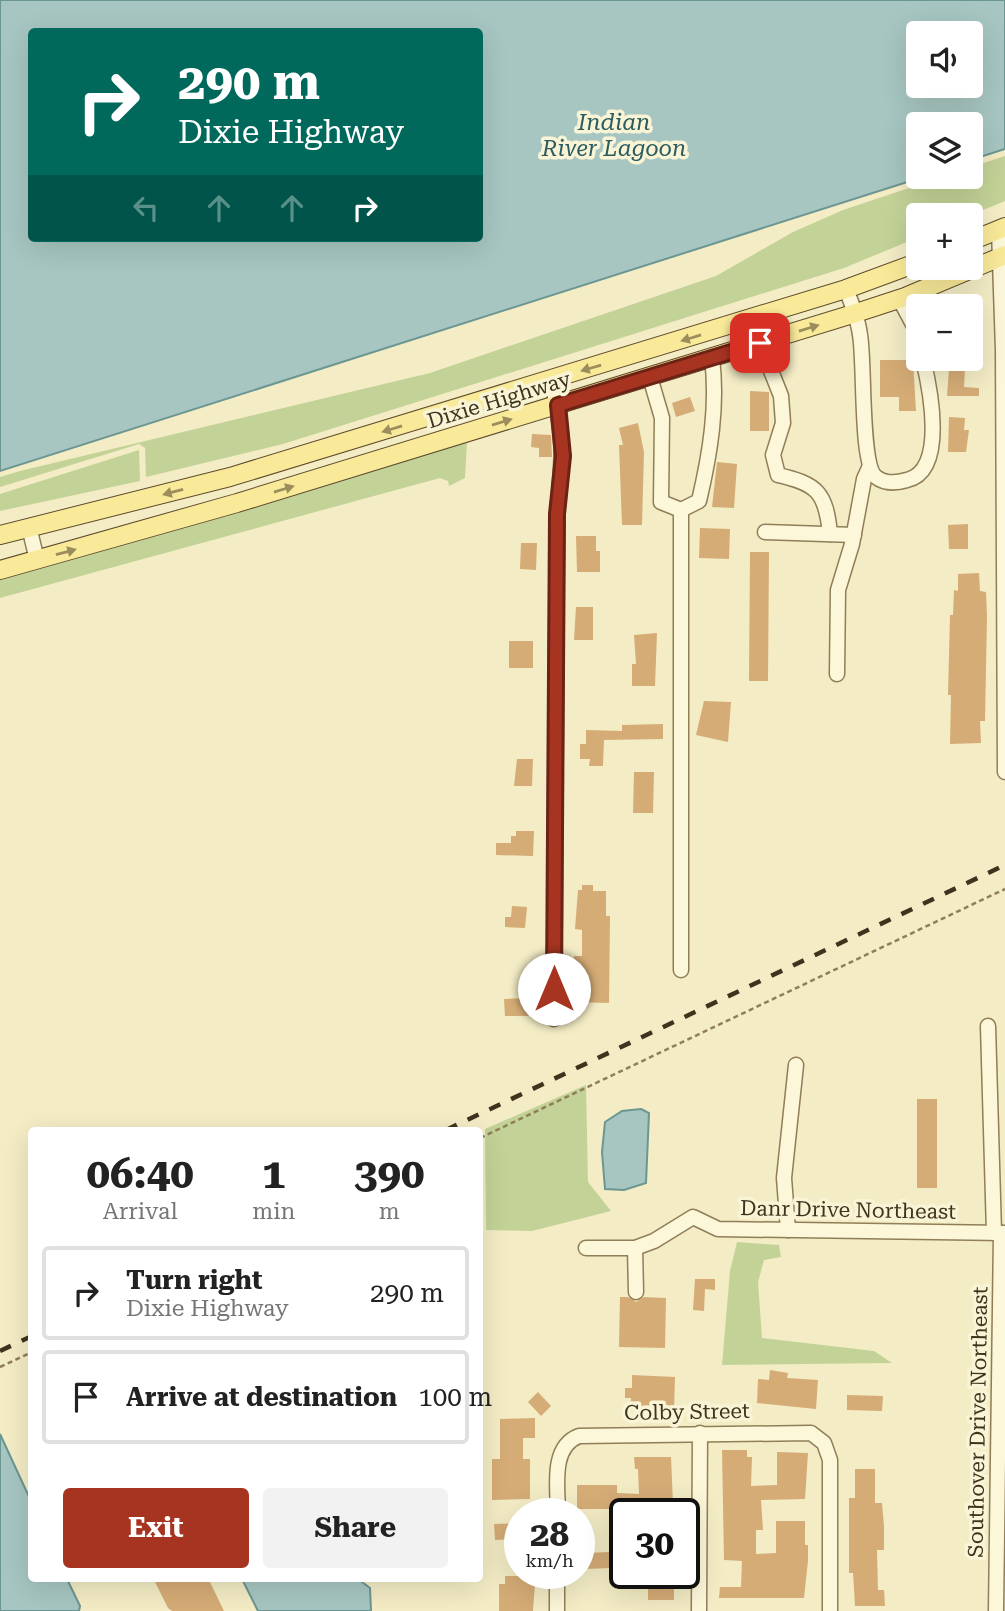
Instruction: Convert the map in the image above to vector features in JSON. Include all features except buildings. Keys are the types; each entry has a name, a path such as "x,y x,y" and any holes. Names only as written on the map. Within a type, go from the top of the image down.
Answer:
{"main road":[{"path":"983,236 1002,228"},
{"name":"Dixie Highway","path":"0,570 237,503 856,313 899,299 1002,256"},
{"name":"Dixie Highway","path":"0,535 230,477 846,289 906,267"}],"street":[{"path":"1002,228 1005,772"},
{"path":"846,289 856,313 864,372 865,445 869,468 876,477 889,482 899,482 921,474 929,462 933,426 925,371"},
{"path":"899,299 906,312"},
{"path":"760,343 781,396 783,423 773,455 778,475 806,482 822,497 830,534"},
{"path":"650,377 662,418 661,502 681,510 699,501 710,456 715,382 712,358"},
{"path":"551,380 558,405 563,456 557,514 554,1018"},
{"path":"837,674 838,590 854,535 864,479 869,468"},
{"path":"681,510 681,970"},
{"path":"29,527 37,560"},
{"path":"765,533 854,535"},
{"name":"Southover Drive Northeast","path":"988,1026 1000,1233 996,1611"},
{"path":"788,1230 784,1178 796,1065"},
{"name":"Danr Drive Northeast","path":"635,1248 654,1241 693,1217 718,1229 1000,1233"},
{"path":"586,1248 635,1248 636,1292"},
{"path":"699,1611 700,1433"},
{"name":"Colby Street","path":"558,1498 559,1460 569,1441 582,1435 811,1433 824,1443 830,1460 830,1611"},
{"path":"557,1589 557,1611"}],"path":[{"path":"483,1137 1005,889"},
{"path":"0,1367 28,1354"}],"green space":[{"path":"1005,156 1005,201 983,210 983,203 906,203 906,242 844,268 283,444 146,477 145,448 139,444 0,487 0,477 20,471 430,373 716,276 793,232 843,210 906,189 983,189 983,163"},
{"path":"467,441 465,478 449,486 448,481 440,478 0,598 0,577"},
{"path":"139,450 140,481 0,511 0,494"},
{"path":"586,1085 588,1182 611,1211 532,1231 486,1230 485,1129"},
{"path":"737,1242 779,1245 781,1257 764,1260 758,1282 762,1338 874,1351 892,1363 722,1365 730,1271"}],"water":[{"name":"Indian River Lagoon","path":"0,0 1005,0 1005,149 983,156 983,112 906,112 906,182 0,471"},
{"path":"641,1109 649,1113 646,1183 624,1190 605,1189 602,1152 605,1122 622,1111"},
{"path":"0,1434 28,1495 28,1582 68,1582 80,1606 79,1611 0,1611"},
{"path":"244,1582 362,1582 370,1588 371,1611 258,1611"}],"railway":[{"path":"452,1127 1005,865"},
{"path":"0,1351 28,1338"}],"route":[{"path":"554,989 557,514 563,456 558,405 760,343"}]}
